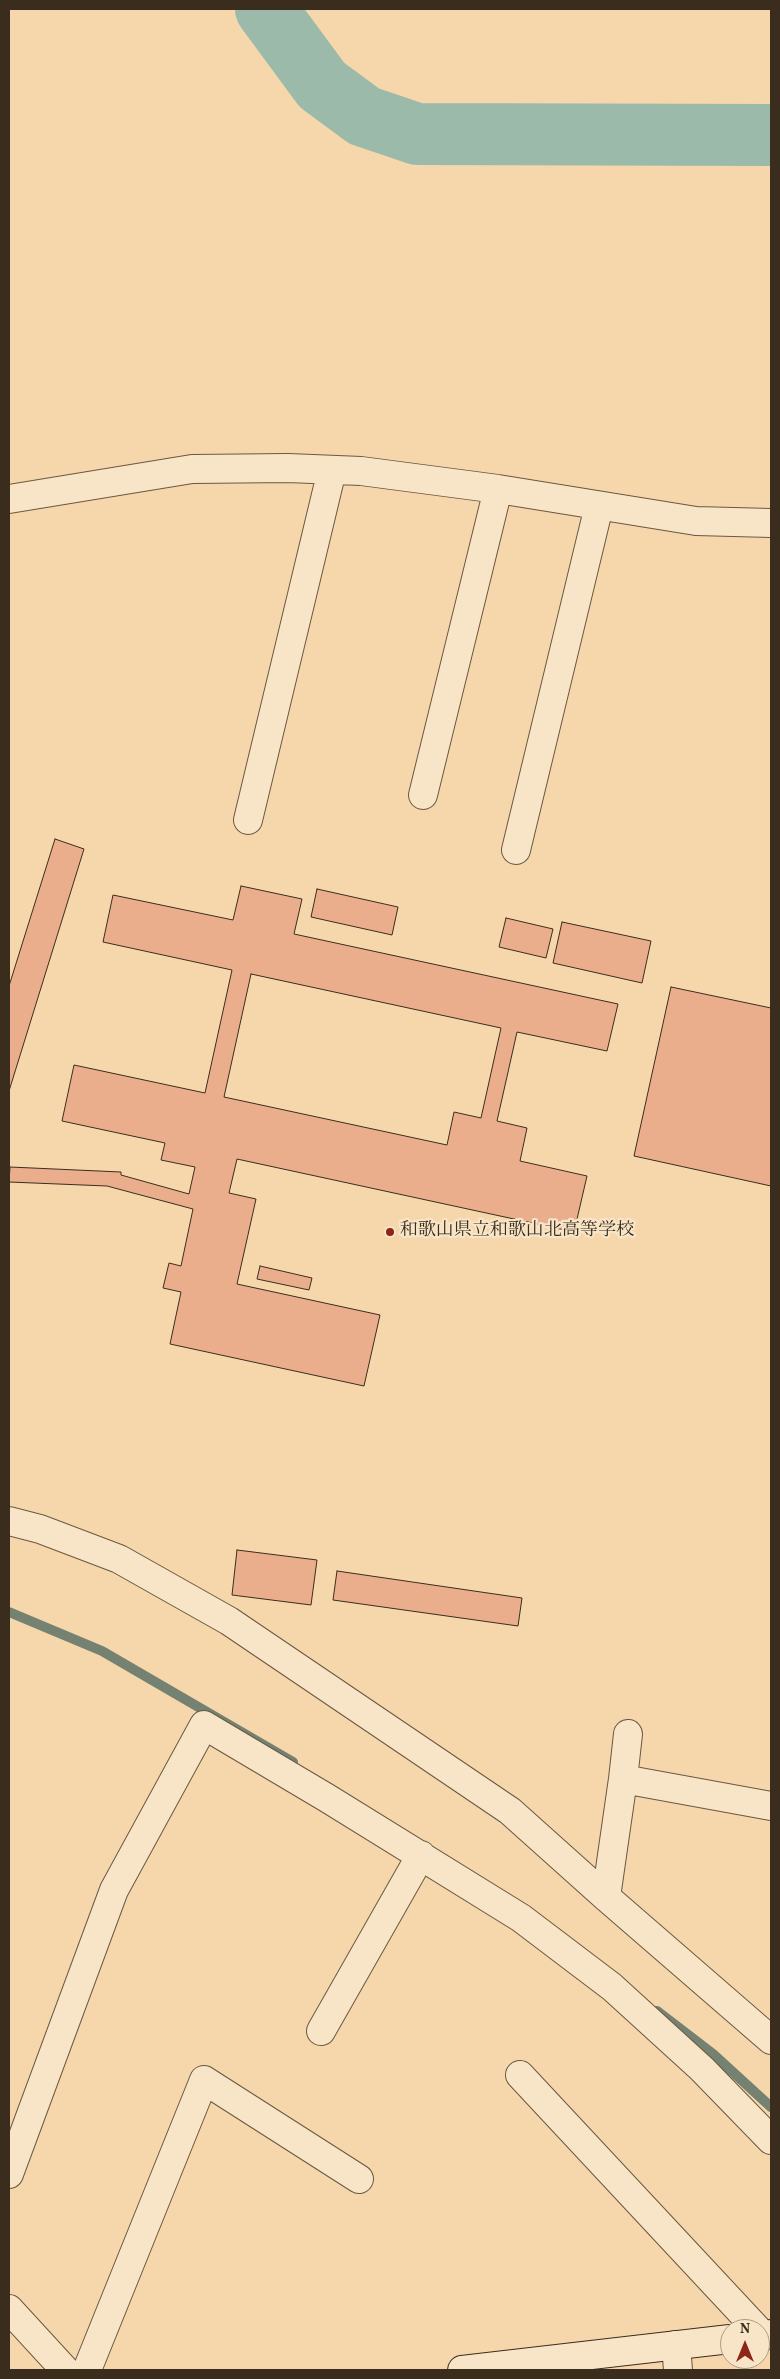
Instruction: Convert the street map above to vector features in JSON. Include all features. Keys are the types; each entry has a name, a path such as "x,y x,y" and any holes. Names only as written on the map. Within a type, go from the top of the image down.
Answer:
{"street":[{"path":"9,499 192,469 332,470 361,471 498,490 696,521 771,523"},
{"path":"248,820 332,470"},
{"path":"424,795 498,490"},
{"path":"516,850 600,506"},
{"path":"9,1521 40,1529 119,1559 229,1621 510,1811 771,2040"},
{"path":"9,2174 114,1890 204,1725 521,1918 612,1987 702,2069 771,2140"},
{"path":"606,1897 628,1734"},
{"path":"623,1779 771,1806"},
{"path":"321,2031 420,1855"},
{"path":"520,2074 749,2319"},
{"path":"87,2370 204,2080 359,2179"},
{"path":"9,2309 65,2370"},
{"path":"462,2370 677,2358 720,2343"}],"building":[{"path":"55,839 84,849 9,1091 9,986"},
{"path":"241,886 302,899 294,934 618,1004 607,1051 517,1032 497,1121 527,1128 520,1161 587,1176 574,1232 237,1159 229,1193 256,1199 237,1284 380,1315 364,1386 170,1344 181,1292 163,1288 169,1263 181,1266 193,1209 107,1186 9,1182 10,1167 121,1172 121,1175 189,1194 195,1167 161,1160 165,1143 62,1121 74,1065 205,1093 232,970 103,942 113,895 233,920","holes":["251,974 501,1028 481,1118 454,1112 447,1145 224,1097"]},
{"path":"317,889 398,907 392,935 311,917"},
{"path":"506,918 553,929 546,958 499,947"},
{"path":"562,922 651,941 642,983 553,963"},
{"path":"671,987 771,1008 771,1186 634,1156"},
{"path":"260,1266 312,1278 309,1290 257,1279"},
{"path":"237,1550 317,1560 311,1605 232,1595"},
{"path":"337,1571 522,1598 518,1626 333,1600"}],"waterway":[{"path":"266,9 322,85 364,116 417,134 771,135"},
{"path":"9,1612 102,1651 293,1762"},
{"path":"657,2011 713,2054 771,2107"}],"place":[{"name":"和歌山県立和歌山北高等学校","path":"390,1232"}]}
